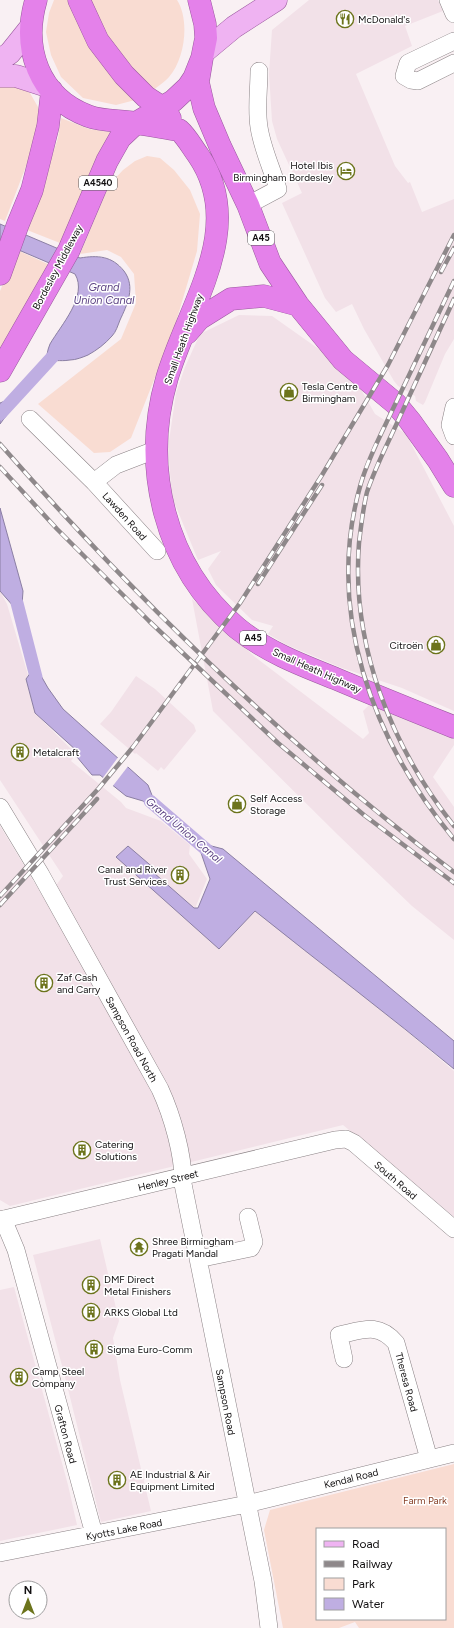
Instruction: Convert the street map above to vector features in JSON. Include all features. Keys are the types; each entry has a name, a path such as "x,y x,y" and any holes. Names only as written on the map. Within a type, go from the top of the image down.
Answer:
{"highway":[{"path":"36,0 30,28 30,40 35,64 49,88 64,103 89,116 102,120 136,123 179,130"},
{"name":"A45","path":"79,0 98,41 124,75 146,97 163,108 179,130"},
{"name":"A4540","path":"136,123 163,108 188,87 196,73 203,55 206,38 205,24 199,0"},
{"name":"A45","path":"203,55 198,82 204,108 248,205 270,263 298,305 343,360 396,404 438,460 454,486"},
{"path":"0,274 32,190 48,126 49,88"},
{"name":"Bordesley Middleway","path":"0,371 69,250 107,161 120,138 136,123"},
{"name":"Small Heath Highway","path":"179,130 210,176 215,192 218,215 217,235 209,269 167,378 157,429 156,450 159,492 167,523 177,548 196,582 213,604 237,628 260,643 299,664 454,727"},
{"path":"181,340 199,319 231,299 264,296 298,305"}],"main road":[{"path":"203,55 234,27 276,0"},
{"path":"0,60 10,53 30,28"},
{"path":"0,76 16,76 49,88"}],"street":[{"path":"448,0 454,14"},
{"path":"454,41 408,63 404,76 410,80 418,81 454,63"},
{"path":"248,205 278,189 259,127 257,104 259,71"},
{"path":"454,407 450,425 454,436"},
{"name":"Lawden Road","path":"30,420 94,482 157,551"},
{"path":"94,482 116,465 156,450"},
{"name":"Sampson Road North","path":"0,807 41,875 160,1089 168,1106 183,1168 183,1176"},
{"name":"South Road","path":"335,1140 346,1139 354,1143 454,1229"},
{"name":"Henley Street","path":"2,1220 335,1140"},
{"name":"Sampson Road","path":"183,1176 183,1184 263,1581 269,1628"},
{"path":"198,1259 251,1248 254,1242 248,1217"},
{"name":"Grafton Road","path":"2,1220 16,1250 94,1534"},
{"name":"Theresa Road","path":"344,1359 339,1335 367,1328 380,1330 389,1335 396,1343 429,1459"},
{"name":"Kendal Road","path":"247,1504 454,1453"},
{"name":"Kyotts Lake Road","path":"0,1553 247,1504"}],"shaded area":[{"path":"309,0 438,0 443,11 405,26 412,46 356,74 395,166 408,183 410,182 422,212 454,199 454,339 445,354 423,405 416,401 415,396 398,386 394,381 364,329 352,304 336,312 325,298 282,203 302,193 277,139 272,121 269,74 272,30"},
{"path":"239,315 272,316 323,352 359,386 375,414 406,434 454,526 454,711 402,688 342,668 287,645 268,634 273,626 252,620 216,585 208,569 221,551 198,560 172,497 168,448 176,393 185,367 200,334"},
{"path":"0,591 7,604 28,675 26,679 35,713 76,754 71,761 121,802 126,808 161,821 190,845 189,854 207,879 192,916 251,900 454,1071 454,1217 343,1125 10,1206 0,1200 0,826 45,900 63,876 0,780"},
{"path":"192,599 255,657 363,739 369,733 363,711 369,705 454,739 454,745 433,777 454,807 454,940 412,906 213,711"},
{"path":"136,676 155,689 194,725 196,731 164,770 161,767 158,771 136,753 135,754 100,724 111,712"},
{"path":"100,1239 119,1321 113,1338 120,1380 151,1511 101,1522 33,1255"},
{"path":"14,1287 68,1485 77,1525 0,1541 0,1290"}],"green space":[{"path":"54,0 71,0 139,99 116,105 83,98 61,77 51,55 46,32 49,13"},
{"path":"89,0 177,0 181,8 183,18 184,39 179,60 167,79 152,91 116,53"},
{"path":"0,87 18,87 30,93 38,107 39,123 33,148 5,221 0,219"},
{"path":"61,118 89,129 110,132 60,243 27,230 58,138"},
{"path":"147,156 160,158 174,170 190,190 200,214 197,251 173,332 131,438 110,452 94,453 38,404 121,339 136,303 134,274 121,257 107,250 80,254 109,185 123,170 135,161"},
{"path":"17,250 52,266 0,355 0,291"},
{"name":"Farm Park","path":"454,1464 454,1628 359,1628 355,1622 339,1628 283,1628 264,1530 270,1510"}],"water":[{"name":"Grand Union Canal","path":"0,224 80,258 99,257 110,260 115,262 124,271 128,277 130,290 128,302 115,333 98,349 88,355 72,360 54,361 44,365 50,344 72,310 76,301 78,283 75,274 0,242"},
{"path":"15,397 9,412 0,424 0,403"},
{"path":"0,508 23,591 21,619 14,607 0,591"},
{"path":"32,660 48,688 63,709 148,785 155,803 162,810 162,812 159,814 143,801 126,796 100,775 92,775 77,757 77,751 35,713 26,679 31,672"},
{"path":"196,838 204,844 223,849 454,1041 454,1069 255,911 219,949 116,857 128,846 156,870 154,873 194,908 198,908 210,879 199,847 193,842"}],"pier":[{"path":"119,756 129,765 112,787 102,779"}],"waterway":[{"name":"Grand Union Canal","path":"0,414 56,353"},
{"name":"Grand Union Canal","path":"17,603 36,677"},
{"name":"Grand Union Canal","path":"150,801 208,851"}],"railway":[{"path":"0,896 99,788 133,747 240,603 322,475 388,365 454,235"},
{"path":"441,272 454,248"},
{"path":"454,281 371,456 364,474 351,531 348,578 353,625 363,672 379,716 400,759 425,800 454,839"},
{"path":"454,299 381,457 367,492 359,543 358,581 362,619 369,656 380,693 394,728 411,762 454,826"},
{"path":"0,444 106,559 216,670 273,723 332,774 392,824 454,872"},
{"path":"0,467 57,529 149,621 278,743 364,815 454,883"},
{"path":"258,584 322,485"},
{"path":"0,905 97,799"}],"place":[{"name":"McDonald's","path":"345,19"},
{"name":"Hotel Ibis Birmingham Bordesley","path":"346,171"},
{"name":"Tesla Centre Birmingham","path":"289,392"},
{"name":"Citroën","path":"436,645"},
{"name":"Metalcraft","path":"20,752"},
{"name":"Self Access Storage","path":"237,804"},
{"name":"Canal and River Trust Services","path":"180,875"},
{"name":"Zaf Cash and Carry","path":"44,983"},
{"name":"Catering Solutions","path":"82,1150"},
{"name":"Shree Birmingham Pragati Mandal","path":"139,1247"},
{"name":"DMF Direct Metal Finishers","path":"91,1285"},
{"name":"ARKS Global Ltd","path":"91,1312"},
{"name":"Sigma Euro-Comm","path":"94,1349"},
{"name":"Camp Steel Company","path":"19,1377"},
{"name":"AE Industrial & Air Equipment Limited","path":"117,1480"}]}
